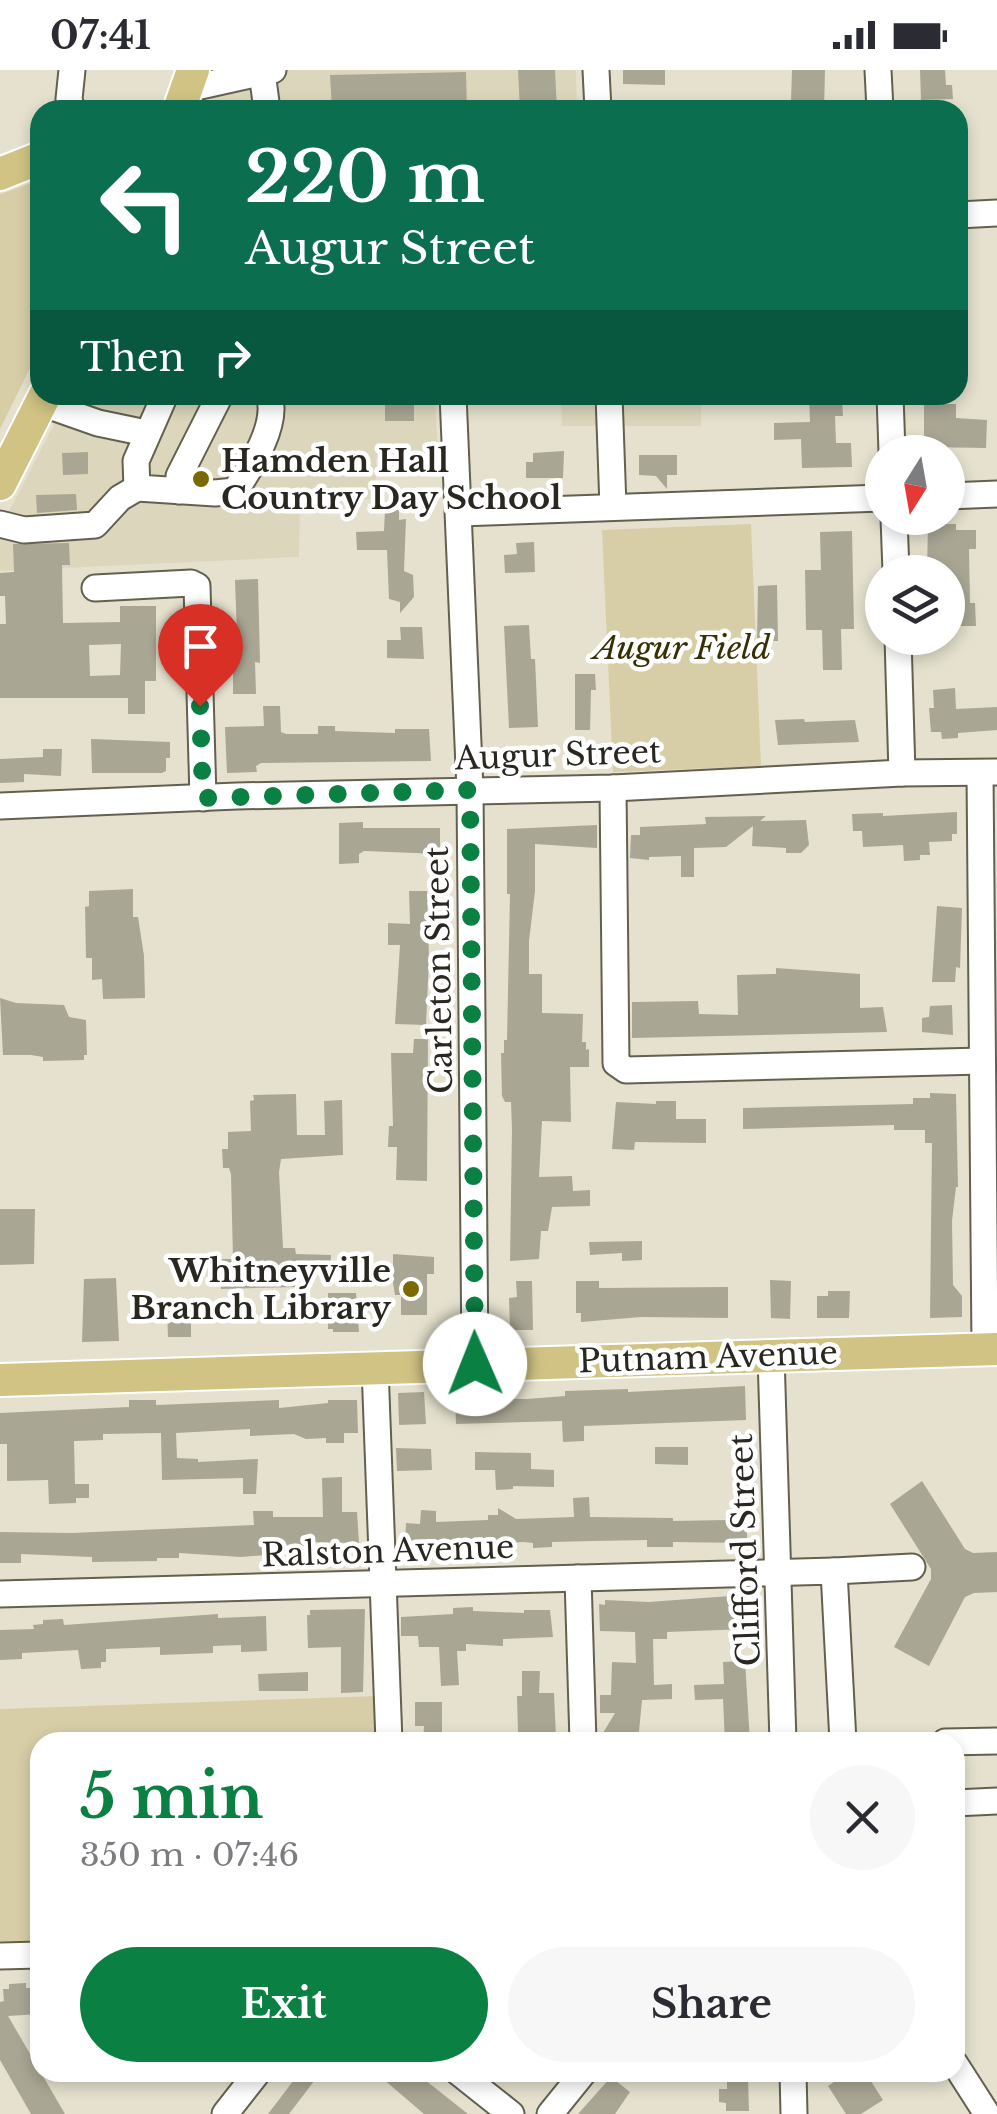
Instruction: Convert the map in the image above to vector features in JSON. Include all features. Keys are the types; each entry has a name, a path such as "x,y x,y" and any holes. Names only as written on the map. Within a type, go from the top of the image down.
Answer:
{"main road":[{"path":"0,174 30,162"},
{"path":"0,484 39,405"},
{"name":"Putnam Avenue","path":"0,1380 991,1349"}],"street":[{"path":"69,100 72,70"},
{"path":"596,70 598,100"},
{"path":"878,70 880,100"},
{"path":"186,90 268,71 267,100"},
{"path":"968,214 997,214"},
{"path":"56,405 98,423 146,433"},
{"path":"137,488 136,460 160,405"},
{"path":"179,491 179,476 215,405"},
{"path":"0,524 24,530 94,525 120,498 137,488 215,493 234,490 247,473 270,421 272,405"},
{"name":"Carleton Street","path":"454,405 470,790 475,1364"},
{"path":"609,405 613,507"},
{"path":"890,405 891,435"},
{"path":"965,495 997,494"},
{"path":"460,513 865,499"},
{"path":"95,588 191,583 197,586 203,798"},
{"path":"899,655 902,773"},
{"path":"988,773 982,1061 991,1349"},
{"name":"Augur Street","path":"0,806 988,773"},
{"path":"613,788 616,1063 620,1067 626,1070 982,1061"},
{"name":"Clifford Street","path":"771,1356 783,1732"},
{"path":"375,1367 389,1732"},
{"name":"Ralston Avenue","path":"0,1594 912,1567"},
{"path":"834,1571 842,1732"},
{"path":"578,1578 583,1732"},
{"path":"965,1742 997,1741"},
{"path":"965,1803 997,1801"},
{"path":"0,1956 30,1955"},
{"path":"965,2080 987,2114"},
{"path":"226,2114 250,2082"},
{"path":"471,2082 511,2114"},
{"path":"550,2114 576,2082"},
{"path":"793,2082 794,2114"}],"shaded area":[{"path":"221,70 576,70 577,100 211,100"},
{"name":"Hamden Hall Country Day School","path":"64,405 435,405 438,458 376,459 376,499 300,500 299,557 0,571 0,529"},
{"name":"Hamden Hall Country Day School","path":"561,405 701,405 701,426 562,426"}],"green space":[{"path":"30,184 30,368 0,429 0,194"},
{"name":"Augur Field","path":"751,524 761,766 613,772 602,530"},
{"path":"377,1696 378,1732 30,1732 30,1941 0,1941 0,1709"}],"building":[{"path":"518,70 555,70 556,100 520,100"},
{"path":"623,70 665,70 665,85 623,84"},
{"path":"792,70 825,70 824,100 791,100"},
{"path":"920,70 945,70 946,85 952,85 953,99 921,100"},
{"path":"466,72 467,100 331,100 330,75"},
{"path":"385,405 414,405 414,421 385,421"},
{"path":"809,405 842,405 843,416 835,416 836,443 851,443 852,467 802,468 801,439 774,440 774,423 810,422"},
{"path":"924,405 956,405 956,418 987,420 986,448 965,448 965,435 924,435"},
{"path":"564,451 563,478 526,478 526,462 533,462 533,453"},
{"path":"88,452 88,474 63,475 62,453"},
{"path":"639,455 677,455 677,475 667,475 667,489 656,476 639,475"},
{"path":"76,494 77,510 37,513 36,495"},
{"path":"385,510 399,510 399,520 406,519 404,571 413,575 414,597 400,613 400,602 389,599 387,550 357,550 356,532 384,531"},
{"path":"965,530 976,530 976,549 969,549 970,603 975,603 976,626 965,626 965,555 927,555 928,535 965,535"},
{"path":"852,531 854,629 841,629 842,670 823,670 822,630 806,630 805,570 821,570 820,532"},
{"path":"534,542 535,572 505,573 504,555 517,554 516,543"},
{"path":"69,543 70,565 62,565 63,623 120,622 120,606 156,606 156,681 145,681 145,714 128,714 128,698 0,698 0,624 6,624 0,573 14,572 13,544","holes":["121,644 120,675 90,676 89,645"]},
{"path":"258,579 260,663 255,662 256,694 233,694 235,580"},
{"path":"777,585 778,641 757,641 758,586"},
{"path":"529,625 538,727 509,728 504,626"},
{"path":"400,627 422,627 424,659 387,658 387,640 401,640"},
{"path":"575,674 595,674 590,730 575,730"},
{"path":"955,688 956,709 997,707 997,730 958,733 958,738 942,739 941,732 931,732 929,708 934,708 933,690"},
{"path":"263,706 280,706 281,732 286,734 318,734 318,726 335,726 335,731 395,733 395,729 429,729 431,761 261,763 256,766 257,772 227,773 225,727 264,726"},
{"path":"775,720 855,720 859,742 778,745"},
{"path":"91,739 170,742 166,771 92,773"},
{"path":"43,749 62,749 61,776 24,774 24,782 0,783 0,759 43,757"},
{"path":"957,812 957,834 952,834 952,841 929,842 930,855 920,855 920,860 904,861 903,845 863,847 862,831 853,831 852,814"},
{"path":"766,816 760,821 806,820 809,845 801,853 752,846 753,826 726,847 694,848 694,877 681,877 681,856 630,858 631,835 640,835 640,827 706,824 705,817"},
{"path":"363,822 363,828 440,828 440,854 364,851 359,854 359,863 339,864 339,823"},
{"path":"597,825 597,848 535,844 529,941 529,974 542,974 542,1013 583,1014 582,1042 589,1049 589,1067 570,1067 571,1122 542,1121 539,1177 572,1176 573,1191 590,1190 590,1206 552,1207 548,1231 541,1231 539,1259 510,1261 511,1102 505,1102 502,1096 501,1053 507,1040 507,829"},
{"path":"133,889 133,917 138,917 144,956 145,998 103,999 102,979 92,980 92,958 86,958 85,907 89,906 89,891"},
{"path":"409,891 427,891 426,1025 395,1024 400,945 388,945 388,923 410,924"},
{"path":"937,906 962,908 960,968 956,967 955,982 932,982"},
{"path":"776,968 860,974 860,1008 883,1007 887,1032 632,1038 632,1002 698,1001 699,1014 738,1015 737,975 776,974"},
{"path":"0,998 16,1003 64,1005 69,1017 86,1020 84,1060 43,1061 43,1057 31,1055 3,1055"},
{"path":"952,1005 953,1035 922,1032 922,1018 929,1017 930,1006"},
{"path":"414,1039 428,1039 427,1181 396,1180 397,1147 388,1147 389,1126 393,1126 391,1053 413,1053"},
{"path":"930,1093 956,1094 958,1187 952,1221 953,1285 962,1296 962,1317 930,1318 932,1143 925,1143 925,1130 894,1130 894,1125 743,1129 743,1108 913,1104 913,1098 930,1098"},
{"path":"296,1094 297,1135 325,1135 324,1101 342,1100 343,1155 281,1159 279,1172 283,1248 295,1248 296,1254 331,1255 330,1271 296,1270 296,1287 221,1289 220,1259 233,1259 231,1174 229,1168 223,1168 222,1149 228,1149 228,1132 251,1131 253,1095"},
{"path":"676,1101 676,1119 706,1119 706,1143 635,1142 634,1150 612,1149 616,1102"},
{"path":"0,1209 35,1209 34,1264 0,1265"},
{"path":"642,1241 642,1260 622,1261 622,1253 590,1255 589,1242"},
{"name":"Whitneyville Branch Library","path":"393,1254 434,1257 434,1274 427,1274 427,1315 401,1315 401,1295 395,1295 393,1283"},
{"path":"116,1278 119,1341 82,1342 84,1279"},
{"path":"770,1280 791,1281 790,1319 771,1318"},
{"path":"516,1281 532,1281 533,1330 510,1330 509,1298 517,1297"},
{"path":"576,1281 599,1281 599,1288 728,1287 728,1318 641,1317 581,1322 581,1313 576,1313"},
{"path":"828,1291 850,1291 849,1318 817,1318 817,1296 828,1296"},
{"path":"328,1293 356,1293 359,1332 328,1329"},
{"path":"191,1310 191,1337 168,1337 167,1311"},
{"path":"745,1386 746,1420 584,1426 584,1441 563,1442 562,1421 456,1424 455,1398 527,1399 565,1396 565,1391"},
{"path":"424,1392 426,1424 399,1425 398,1393"},
{"path":"129,1400 156,1400 156,1405 279,1400 279,1408 357,1400 358,1433 344,1433 344,1443 326,1443 326,1438 306,1439 294,1434 250,1436 250,1429 176,1433 177,1458 198,1462 258,1459 256,1494 243,1494 243,1478 162,1480 161,1433 103,1434 103,1440 74,1441 75,1484 89,1484 89,1498 76,1498 76,1503 49,1504 48,1480 7,1481 7,1444 0,1444 0,1413 129,1407"},
{"path":"655,1447 688,1447 688,1465 655,1464"},
{"path":"396,1448 431,1449 432,1470 397,1471"},
{"path":"475,1452 531,1453 531,1469 554,1470 554,1487 513,1486 496,1490 495,1470 475,1470"},
{"path":"342,1477 342,1512 357,1512 359,1543 311,1542 311,1547 279,1546 279,1554 241,1557 179,1553 179,1558 157,1561 92,1562 92,1557 21,1554 21,1563 0,1563 0,1532 254,1525 253,1511 273,1511 273,1517 323,1517 322,1478"},
{"path":"922,1481 965,1549 973,1553 997,1552 997,1592 965,1597 929,1666 894,1647 931,1579 931,1569 890,1504"},
{"path":"589,1497 590,1517 673,1521 747,1516 747,1543 673,1542 673,1547 647,1547 647,1540 593,1541 552,1542 552,1547 533,1548 533,1543 523,1542 464,1545 464,1551 424,1553 424,1548 405,1544 406,1523 420,1524 421,1510 436,1511 436,1522 488,1520 488,1515 498,1515 498,1508 516,1519 574,1517 573,1498"},
{"path":"730,1596 730,1600 744,1599 746,1629 667,1632 667,1639 653,1639 654,1685 672,1684 672,1699 642,1700 639,1732 604,1732 615,1713 600,1713 600,1695 611,1695 612,1662 636,1663 635,1632 600,1631 599,1604 605,1605 605,1600 649,1602"},
{"path":"473,1607 473,1611 524,1613 550,1610 553,1637 503,1639 503,1646 466,1644 466,1651 457,1651 459,1685 441,1686 439,1647 419,1647 418,1636 401,1636 401,1617 453,1614 453,1608"},
{"path":"365,1609 363,1692 341,1693 341,1647 308,1648 307,1615 310,1610"},
{"path":"218,1614 218,1618 266,1616 267,1651 241,1652 241,1645 213,1646 213,1653 160,1655 160,1647 106,1649 106,1662 101,1662 101,1668 81,1669 78,1650 22,1653 22,1659 0,1660 0,1630 34,1629 33,1625 43,1624 43,1620 63,1619 64,1625"},
{"path":"745,1661 749,1732 725,1732 723,1699 695,1700 694,1685 724,1684 723,1662"},
{"path":"522,1671 540,1671 539,1693 554,1693 556,1732 518,1732 517,1696 522,1696"},
{"path":"308,1672 308,1691 259,1691 258,1674"},
{"path":"415,1702 442,1702 442,1732 424,1732 424,1726 415,1726"},
{"path":"26,1983 26,1988 30,1988 30,2015 8,2016 30,2054 30,2082 46,2082 65,2114 31,2114 0,2060 0,2002 4,2001 3,1989 9,1989 9,1984"},
{"path":"292,2082 313,2082 289,2114 268,2114"},
{"path":"387,2082 428,2082 468,2114 424,2114"},
{"path":"607,2082 617,2082 630,2092 615,2114 578,2114"},
{"path":"727,2082 748,2082 749,2111 726,2111 726,2103 719,2102 719,2089 727,2089"},
{"path":"834,2082 871,2082 883,2100 861,2114 846,2114 828,2086"}],"place":[{"name":"Hamden Hall Country Day School","path":"201,479"},
{"name":"Whitneyville Branch Library","path":"411,1289"}],"route":[{"path":"200,706 203,798 470,790 475,1364"}]}
